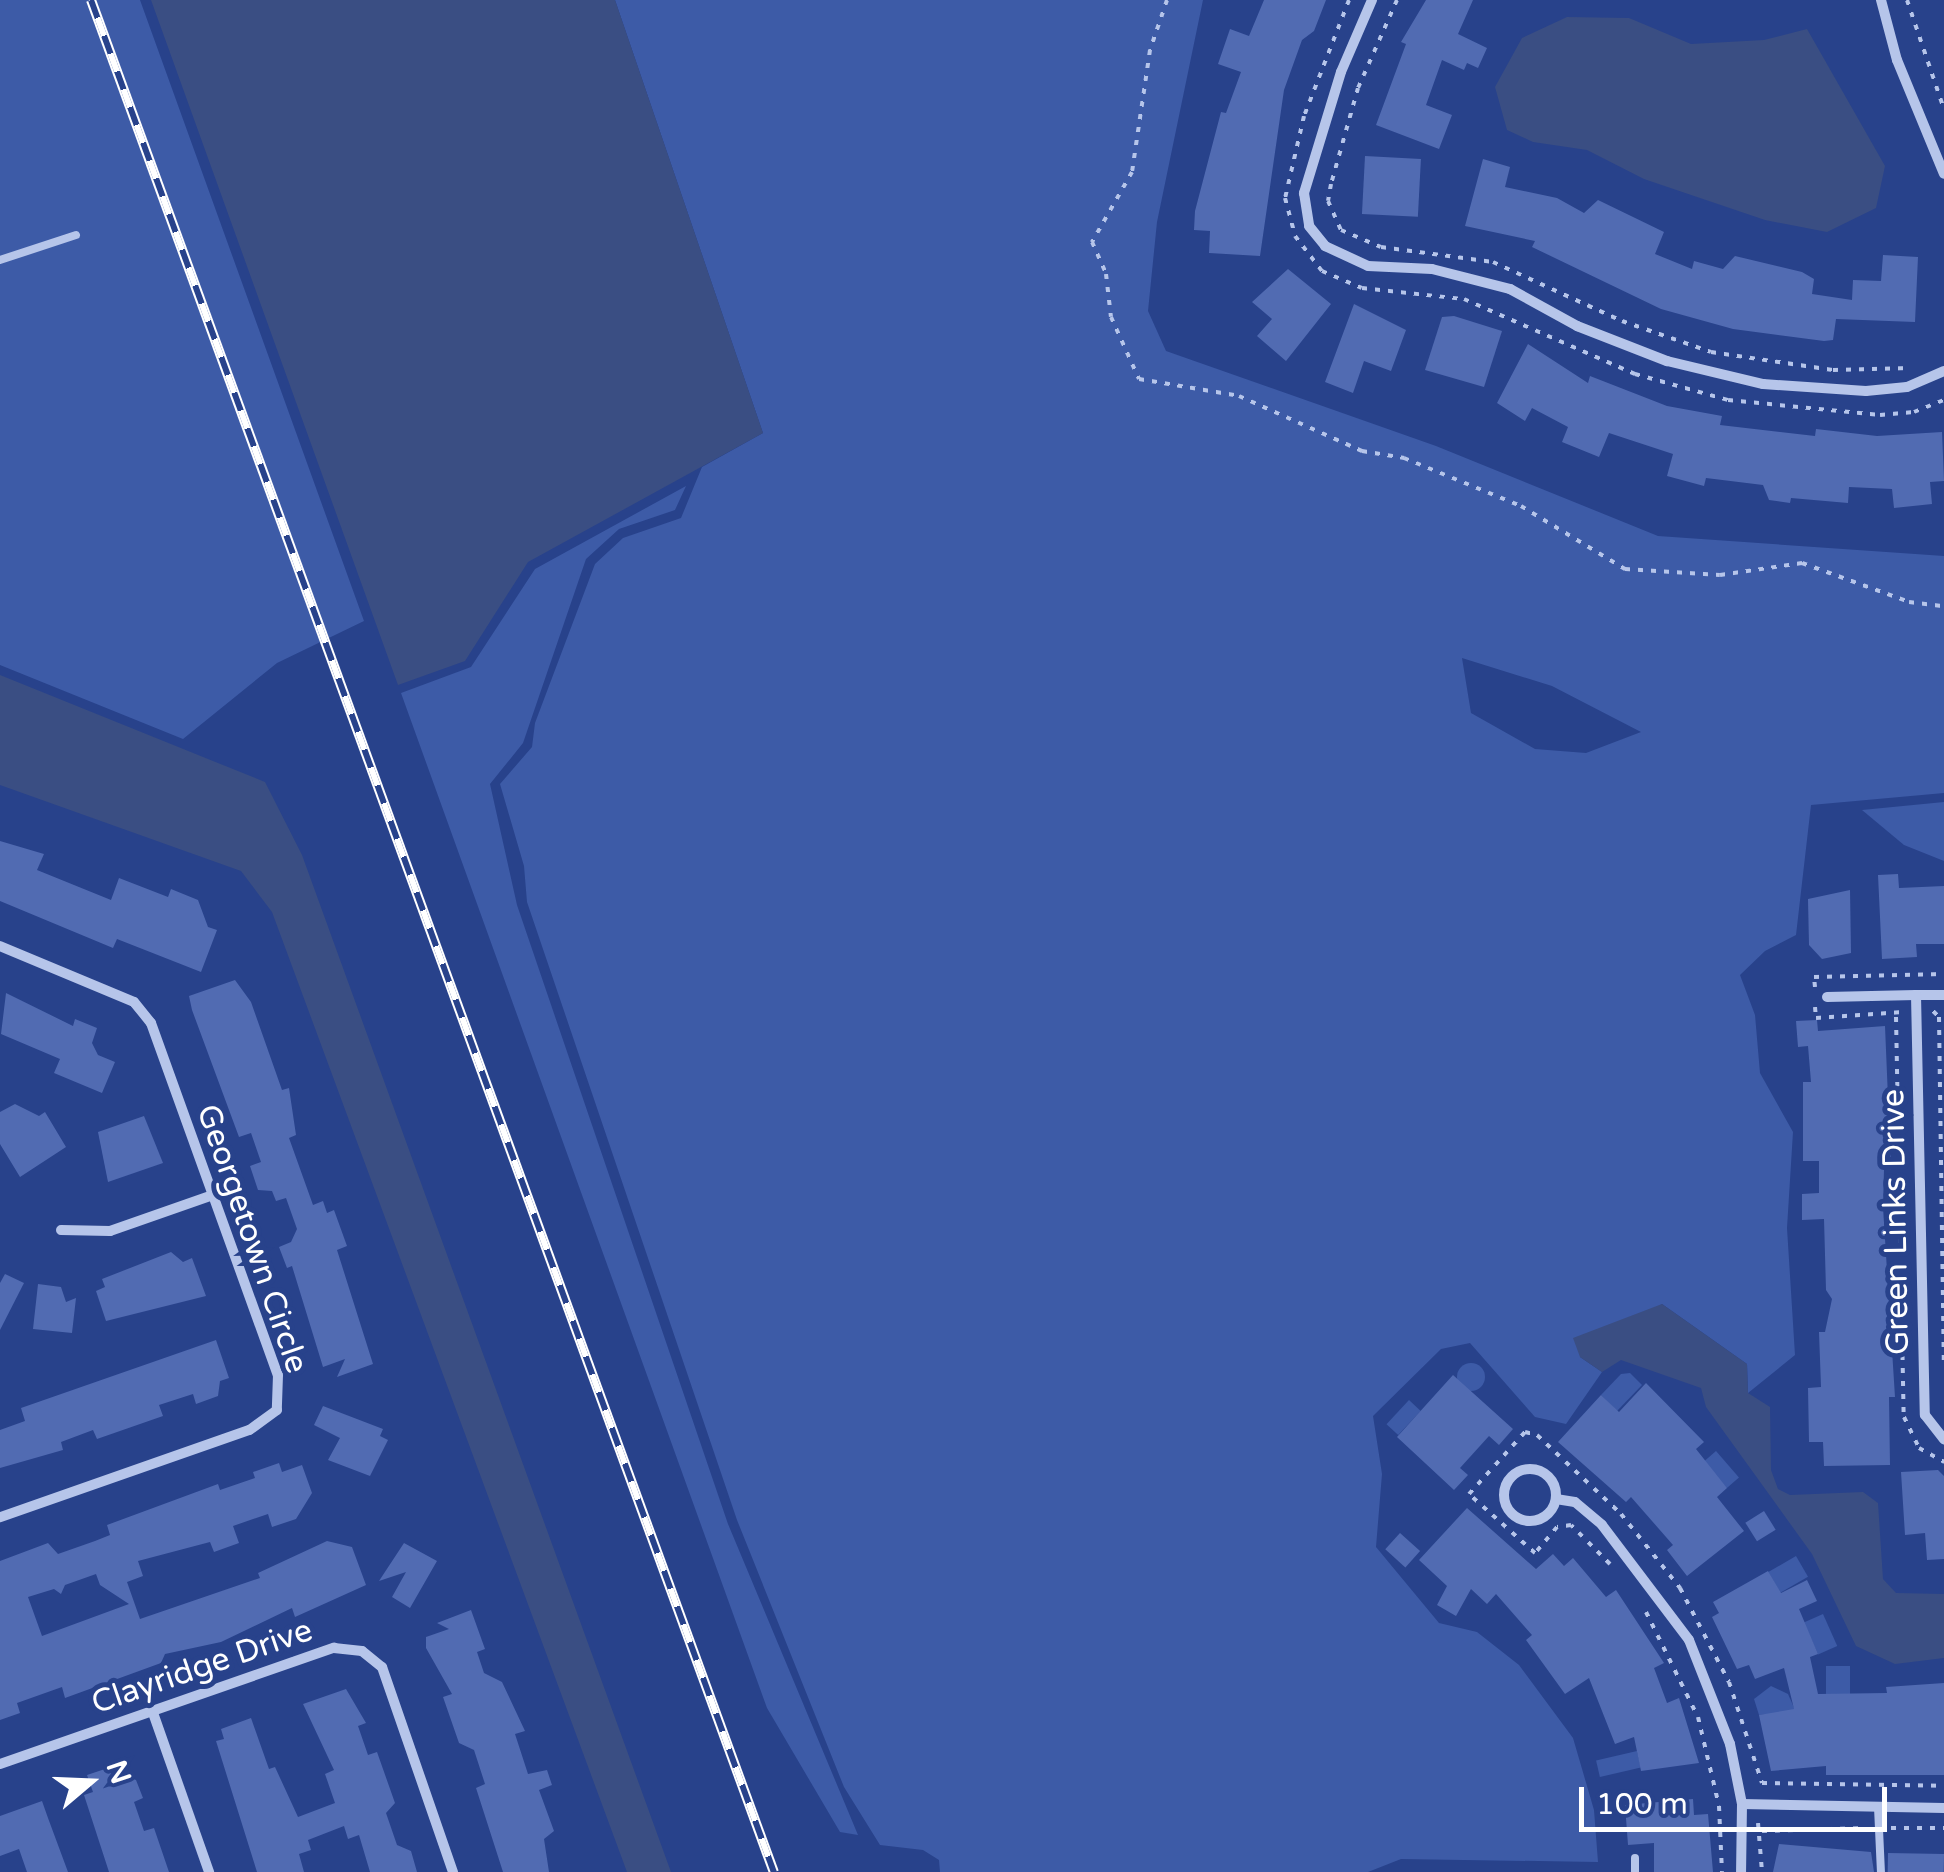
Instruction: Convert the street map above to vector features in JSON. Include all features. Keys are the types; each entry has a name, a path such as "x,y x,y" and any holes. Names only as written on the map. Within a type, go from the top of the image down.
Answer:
{"street":[{"path":"1372,0 1342,72 1304,193 1309,226 1325,246 1368,266 1432,270 1510,289 1577,326 1667,360 1763,384 1866,392 1907,387 1944,371"},
{"path":"1881,0 1897,60 1944,174"},
{"name":"Georgetown Circle","path":"0,946 134,1002 151,1023 278,1375 278,1410 249,1430 0,1517"},
{"name":"Green Links Drive","path":"1916,995 1925,1415 1944,1439"},
{"path":"1826,998 1944,995"},
{"path":"60,1230 110,1231 214,1194"},
{"path":"1530,1469 1550,1478 1556,1499 1545,1516 1524,1520 1508,1509 1504,1492 1516,1473 1530,1469"},
{"path":"1556,1499 1576,1502 1602,1525 1668,1604 1710,1689 1742,1804 1741,1872"},
{"name":"Clayridge Drive","path":"0,1764 334,1648 362,1651 382,1667 452,1872"},
{"path":"152,1710 208,1872"},
{"path":"1742,1804 1944,1808"}],"lane":[{"path":"0,260 76,235"},
{"path":"1878,1806 1881,1872"},
{"path":"1635,1858 1635,1872"}],"path":[{"path":"1167,0 1150,50 1132,172 1092,242 1106,274 1110,317 1140,379 1239,396 1362,451 1404,458 1521,506 1625,569 1720,575 1802,563 1908,602 1944,606"},
{"path":"1397,0 1358,88 1330,184 1334,217 1354,240 1493,262 1622,321 1711,352 1833,370 1915,367"},
{"path":"1907,0 1944,109"},
{"path":"1916,1012 1942,1017 1944,1367"},
{"path":"1896,1017 1904,1417 1919,1448 1944,1462"},
{"path":"1758,1823 1762,1831 1762,1872"},
{"path":"1762,1831 1944,1828"}],"shaded area":[{"path":"0,0 140,0 364,621 277,663 183,739 0,665"},
{"path":"151,0 615,0 763,433 528,562 465,661 398,685"},
{"path":"615,0 1203,0 1157,222 1148,311 1166,351 1436,446 1658,536 1944,556 1944,793 1811,805 1796,935 1765,951 1740,975 1755,1015 1760,1073 1793,1132 1787,1228 1795,1355 1748,1393 1747,1364 1662,1304 1580,1357 1602,1372 1566,1424 1535,1417 1470,1343 1441,1349 1373,1416 1382,1474 1376,1547 1439,1623 1477,1632 1519,1665 1573,1738 1594,1810 1598,1862 1401,1859 1368,1872 940,1872 939,1860 923,1850 880,1845 844,1787 737,1520 527,902 524,866 500,784 532,747 535,723 595,564 623,538 681,518 702,467 763,433","holes":["1462,658 1552,686 1641,732 1586,753 1535,749 1471,713"]},
{"path":"1567,17 1629,18 1691,44 1764,40 1807,29 1885,166 1876,208 1827,232 1765,220 1644,179 1587,150 1533,142 1507,130 1495,87 1522,38"},
{"path":"686,486 675,510 619,529 586,559 523,743 490,784 517,905 728,1524 858,1835 840,1832 767,1708 401,693 471,667 535,569"},
{"path":"0,675 265,782 302,855 671,1872 627,1872 272,912 241,871 0,785"},
{"path":"1944,802 1944,861 1904,845 1862,810"},
{"path":"1662,1304 1747,1364 1748,1393 1770,1407 1771,1470 1778,1489 1790,1495 1863,1492 1878,1503 1883,1579 1896,1593 1944,1594 1944,1658 1895,1664 1856,1646 1812,1554 1706,1407 1701,1388 1621,1360 1602,1372 1580,1357 1573,1338"},
{"path":"1471,1363 1481,1367 1485,1377 1481,1387 1471,1391 1461,1387 1457,1377 1461,1367"},
{"path":"1630,1373 1642,1385 1617,1411 1601,1395 1621,1374"},
{"path":"1409,1400 1421,1411 1398,1435 1386,1424"},
{"path":"1716,1451 1739,1477 1727,1488 1704,1461"},
{"path":"1796,1556 1808,1577 1780,1593 1768,1572"},
{"path":"1823,1614 1837,1646 1818,1655 1804,1623"},
{"path":"1826,1666 1850,1666 1850,1694 1826,1694"},
{"path":"1771,1686 1788,1694 1796,1712 1759,1715 1754,1699"},
{"path":"1637,1751 1641,1768 1600,1777 1596,1760"}],"building":[{"path":"1264,0 1326,0 1314,31 1302,40 1284,90 1260,256 1209,253 1210,231 1194,230 1195,211 1221,112 1226,113 1241,72 1218,64 1230,29 1249,36"},
{"path":"1426,0 1473,0 1458,34 1487,48 1478,68 1467,63 1464,70 1442,60 1426,105 1452,115 1439,149 1376,125 1406,44 1401,42"},
{"path":"1365,156 1421,159 1418,217 1362,214"},
{"path":"1483,159 1510,167 1505,187 1557,198 1584,213 1598,200 1664,232 1655,254 1692,269 1694,261 1723,269 1735,256 1802,272 1814,279 1812,294 1852,300 1853,280 1881,281 1883,255 1918,257 1915,322 1836,319 1833,340 1824,341 1733,329 1661,309 1532,247 1535,241 1465,226"},
{"path":"1288,269 1331,304 1286,361 1257,336 1272,319 1252,302"},
{"path":"1354,304 1406,330 1391,371 1364,361 1353,393 1325,382"},
{"path":"1454,316 1502,331 1484,387 1425,370 1442,317"},
{"path":"1528,344 1588,383 1590,376 1667,406 1722,416 1720,425 1815,436 1816,429 1877,436 1942,432 1944,481 1930,482 1932,504 1894,508 1892,489 1849,487 1848,503 1791,498 1790,503 1769,500 1763,485 1706,478 1704,486 1667,476 1673,454 1609,433 1599,457 1562,442 1568,427 1532,408 1525,421 1497,403"},
{"path":"0,841 44,854 37,870 111,900 119,878 168,897 171,889 198,900 208,927 217,930 201,972 117,939 113,948 0,901"},
{"path":"1898,874 1899,888 1944,886 1944,944 1916,944 1917,957 1882,959 1878,875"},
{"path":"1850,890 1851,953 1822,959 1809,945 1808,899"},
{"path":"235,980 251,1002 282,1090 289,1088 296,1135 289,1138 313,1205 323,1201 327,1213 334,1210 347,1246 337,1250 373,1364 337,1377 345,1359 323,1367 292,1266 287,1268 279,1247 291,1242 297,1229 286,1198 276,1201 272,1191 258,1190 250,1166 261,1162 251,1133 239,1137 192,1010 189,996"},
{"path":"6,993 73,1026 75,1019 97,1028 92,1043 98,1055 115,1062 102,1093 54,1073 60,1059 1,1034"},
{"path":"1817,1020 1818,1031 1885,1026 1891,1170 1884,1170 1883,1207 1895,1397 1889,1397 1890,1465 1824,1466 1823,1442 1809,1442 1808,1388 1821,1387 1819,1332 1825,1332 1832,1299 1826,1290 1824,1219 1802,1220 1802,1194 1819,1193 1819,1161 1803,1161 1803,1082 1811,1082 1808,1046 1798,1047 1796,1021"},
{"path":"15,1104 39,1116 45,1112 66,1147 20,1177 0,1144 0,1112"},
{"path":"144,1116 163,1163 108,1182 98,1132"},
{"path":"171,1252 183,1262 192,1258 206,1296 106,1321 96,1291 105,1287 102,1279"},
{"path":"5,1274 24,1283 0,1330 0,1283"},
{"path":"38,1284 61,1287 66,1302 76,1298 72,1333 33,1329"},
{"path":"216,1340 229,1378 220,1381 218,1396 196,1404 193,1394 159,1405 163,1416 97,1439 93,1430 61,1442 63,1450 0,1468 0,1430 25,1421 21,1408"},
{"path":"1453,1375 1513,1429 1499,1445 1489,1436 1460,1468 1468,1475 1454,1490 1397,1437"},
{"path":"1646,1383 1704,1442 1696,1449 1727,1488 1717,1497 1744,1531 1687,1576 1667,1550 1673,1545 1631,1497 1626,1502 1558,1442 1601,1395 1619,1412"},
{"path":"323,1406 383,1429 380,1436 388,1440 370,1476 328,1460 340,1438 314,1425"},
{"path":"279,1463 282,1472 302,1465 312,1493 296,1519 272,1527 268,1514 233,1526 239,1543 214,1552 210,1542 138,1561 143,1576 127,1582 140,1619 260,1578 258,1573 327,1541 352,1547 366,1585 295,1617 292,1608 221,1642 165,1654 161,1663 65,1698 62,1687 17,1703 20,1713 0,1720 0,1561 48,1543 58,1554 95,1541 110,1535 107,1525 218,1484 220,1490 255,1478 253,1472","holes":["96,1574 100,1585 129,1604 42,1636 28,1597 54,1589 61,1594 65,1585"]},
{"path":"1938,1470 1944,1476 1944,1559 1927,1560 1925,1533 1905,1535 1901,1472"},
{"path":"1467,1508 1536,1569 1553,1554 1564,1566 1573,1558 1606,1597 1616,1590 1664,1663 1654,1668 1667,1703 1679,1698 1699,1763 1641,1771 1634,1737 1615,1744 1589,1678 1565,1694 1526,1640 1532,1635 1496,1594 1487,1604 1471,1589 1456,1616 1437,1605 1447,1586 1419,1560"},
{"path":"1764,1511 1776,1530 1757,1541 1745,1523"},
{"path":"1400,1533 1420,1551 1405,1567 1385,1549"},
{"path":"404,1543 437,1561 410,1608 392,1597 406,1572 379,1581"},
{"path":"1768,1571 1781,1593 1807,1580 1817,1601 1799,1609 1818,1654 1810,1657 1818,1694 1887,1693 1886,1687 1944,1683 1944,1775 1826,1775 1826,1766 1771,1771 1759,1715 1794,1709 1784,1668 1755,1679 1749,1665 1737,1669 1712,1617 1719,1613 1713,1602"},
{"path":"471,1610 485,1649 477,1652 484,1673 502,1682 525,1731 515,1734 528,1774 547,1770 552,1785 539,1790 554,1831 544,1839 549,1872 503,1872 476,1788 485,1784 474,1750 459,1743 443,1697 452,1694 426,1648 426,1637 449,1629 437,1623"},
{"path":"346,1689 366,1723 358,1726 368,1755 377,1752 395,1803 386,1813 397,1845 411,1851 417,1872 370,1872 359,1835 348,1839 344,1826 308,1840 311,1850 299,1854 304,1872 257,1872 216,1741 224,1739 221,1729 251,1718 269,1769 275,1767 298,1817 335,1803 325,1774 334,1770 303,1704"},
{"path":"117,1765 121,1775 136,1780 143,1798 134,1802 144,1831 154,1828 169,1872 109,1872 84,1795 93,1792 87,1775"},
{"path":"1693,1799 1694,1815 1708,1814 1713,1872 1654,1872 1654,1843 1628,1845 1625,1805"},
{"path":"42,1801 68,1872 27,1872 19,1849 0,1856 0,1816"},
{"path":"1779,1844 1871,1852 1874,1872 1773,1872"},
{"path":"1888,1853 1944,1854 1944,1872 1888,1872"}],"railway":[{"path":"91,0 774,1872"}]}
